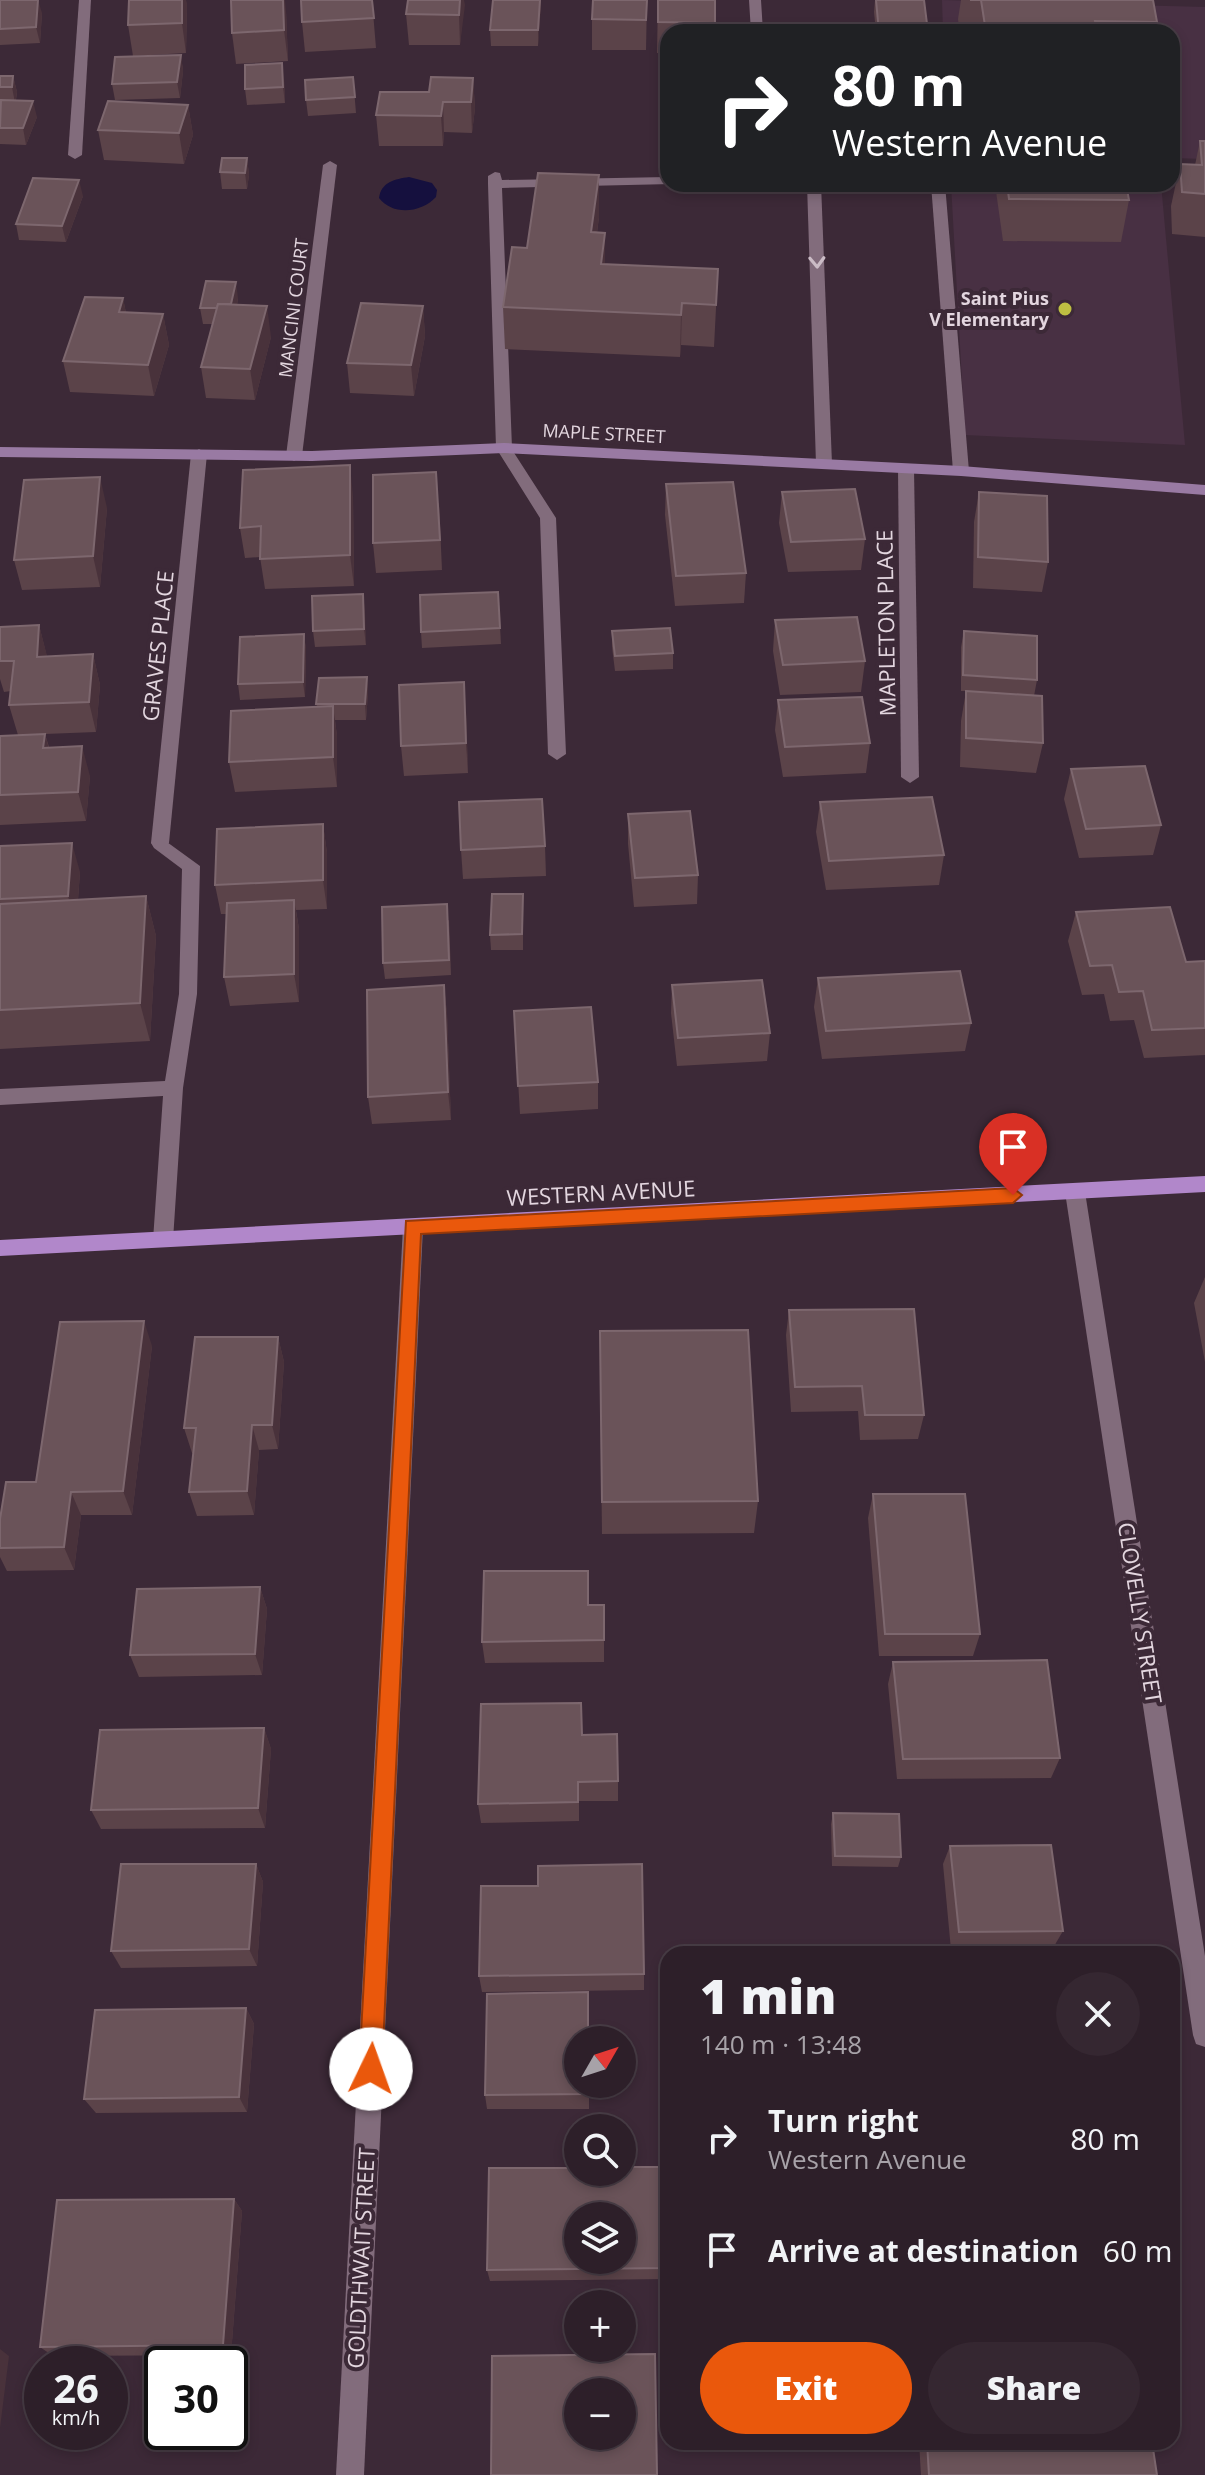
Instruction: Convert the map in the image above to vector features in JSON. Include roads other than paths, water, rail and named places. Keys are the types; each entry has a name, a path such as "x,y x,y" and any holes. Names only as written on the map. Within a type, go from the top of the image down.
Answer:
{"main road":[{"name":"WESTERN AVENUE","path":"0,1248 1205,1184"}],"street":[{"path":"75,155 85,0"},
{"path":"755,0 756,24"},
{"name":"MANCINI COURT","path":"294,456 330,165"},
{"path":"557,754 548,518 504,448 495,180 660,181"},
{"path":"814,192 824,464"},
{"path":"939,192 961,471"},
{"name":"MAPLE STREET","path":"0,452 294,456 504,448 961,471 1205,490"},
{"name":"GRAVES PLACE","path":"173,1088 188,994 191,866 160,843 199,454"},
{"name":"MAPLETON PLACE","path":"906,469 910,777"},
{"path":"0,1097 173,1088 163,1240"},
{"name":"CLOVELLY STREET","path":"1075,1192 1205,2035"},
{"name":"GOLDTHWAIT STREET","path":"350,2475 413,1227"}],"place":[{"name":"Saint Pius V Elementary","path":"1065,309"}]}
